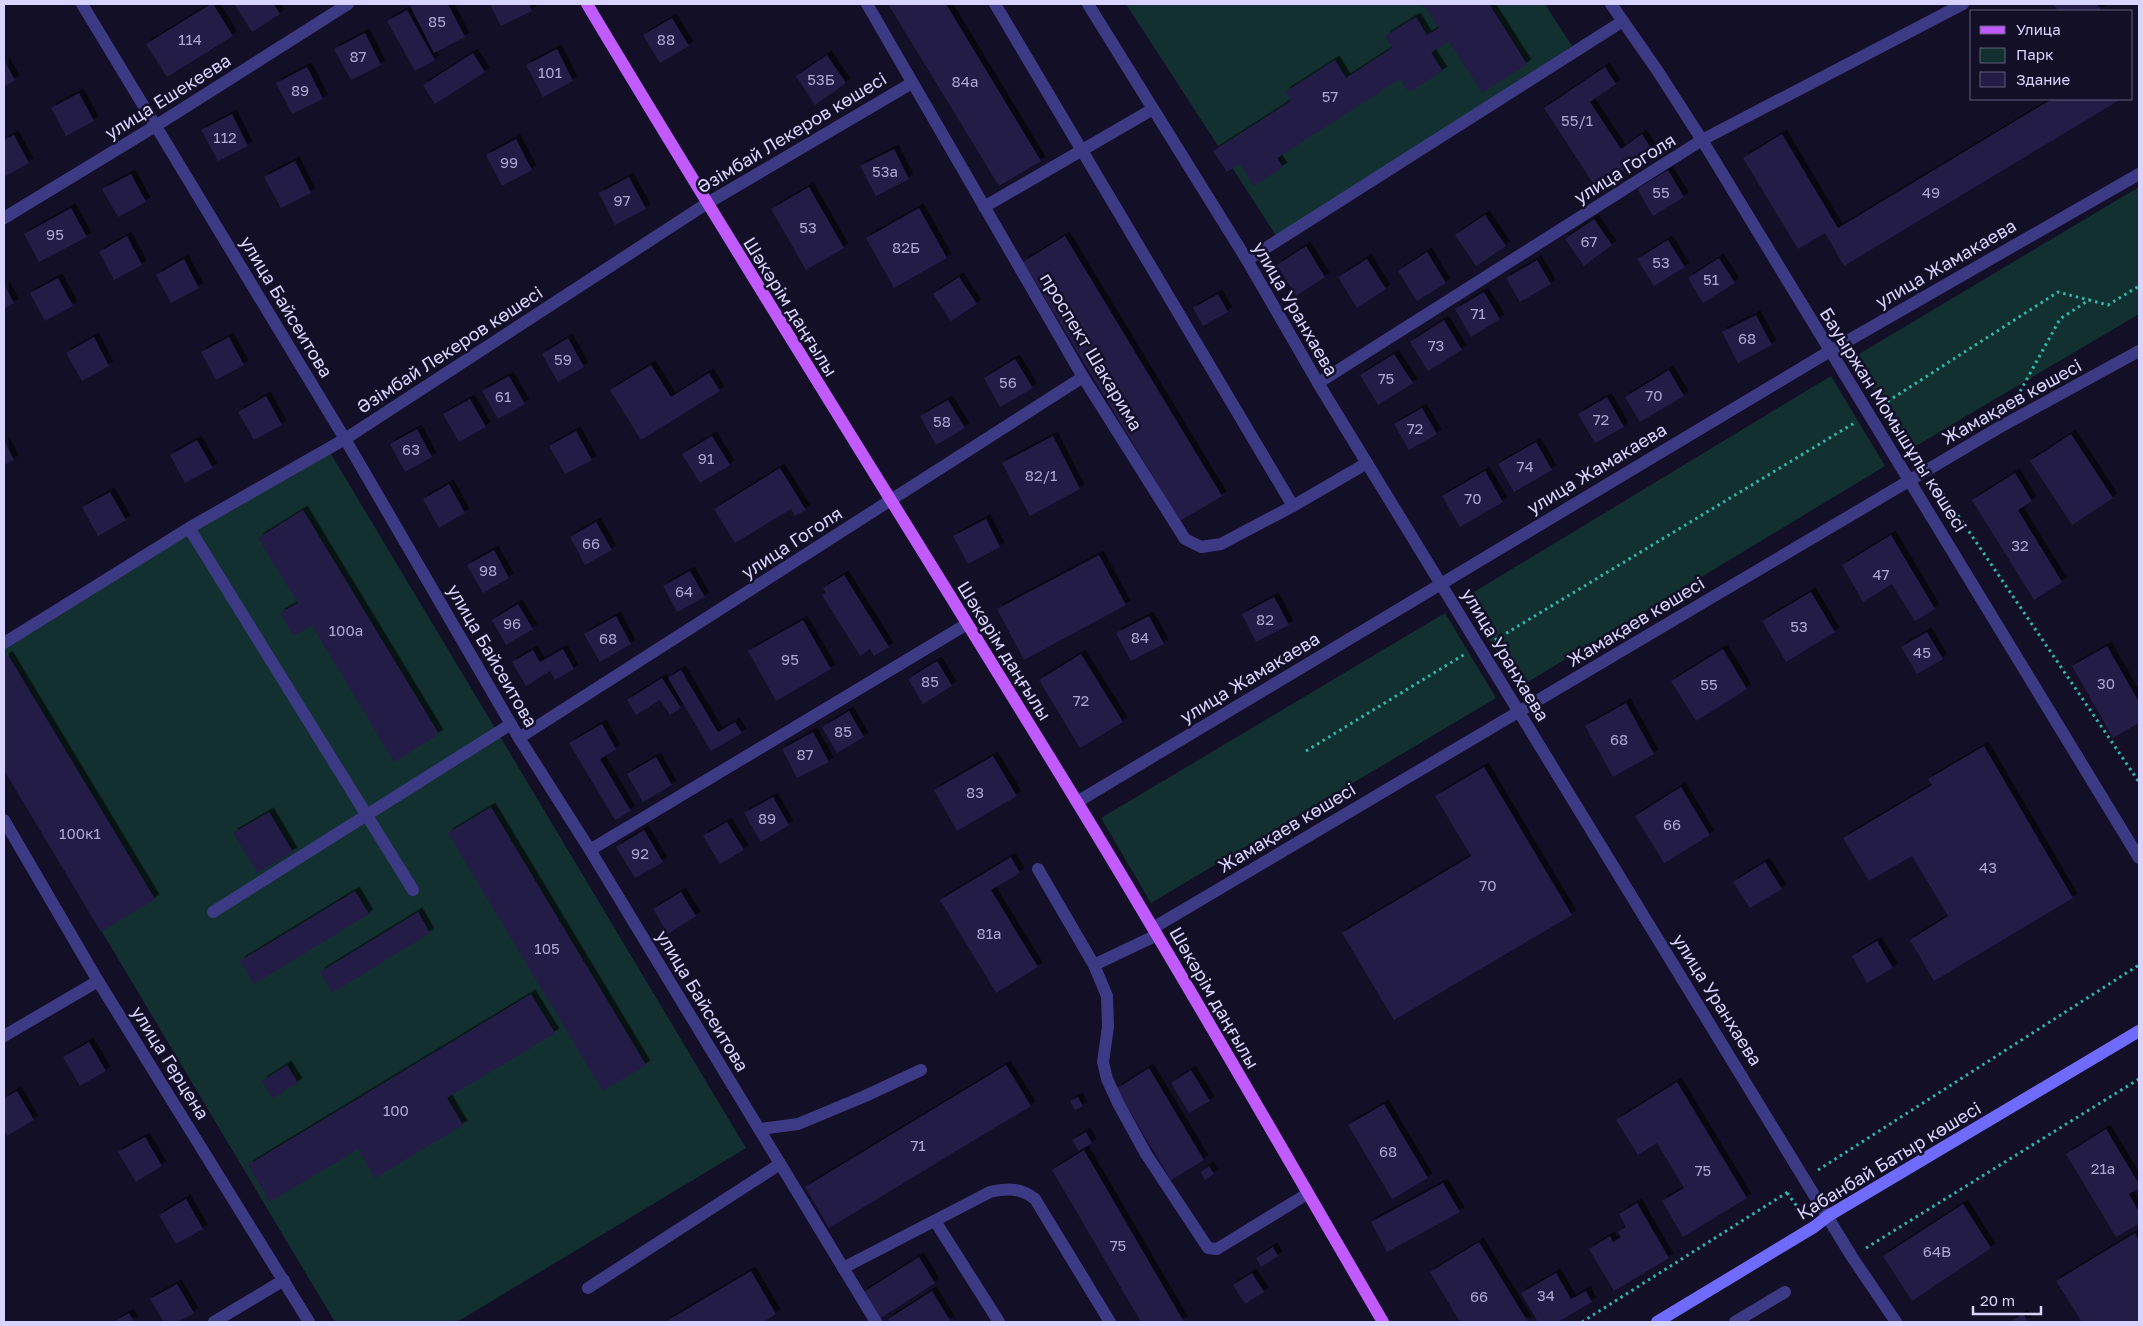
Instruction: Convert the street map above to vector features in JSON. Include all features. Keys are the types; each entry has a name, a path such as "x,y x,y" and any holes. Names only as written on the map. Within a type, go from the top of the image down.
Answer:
{"main road":[{"name":"Шәкәрім даңғылы","path":"587,4 706,204 1155,931 1382,1322"},
{"name":"Қабанбай Батыр көшесі","path":"1657,1322 1814,1227 1828,1216 2139,1031"}],"street":[{"name":"улица Байсеитова","path":"82,4 157,125 345,439 519,738 590,850 876,1322"},
{"name":"улица Ешекеева","path":"4,218 157,125 348,4"},
{"name":"проспект Шакарима","path":"868,4 1083,377 1185,539 1201,548 1220,544 1293,506 1367,463"},
{"path":"995,4 1293,506"},
{"name":"улица Уранхаева","path":"1088,4 1247,260 1318,383 1806,1178 1852,1257 1896,1322"},
{"name":"Бауыржан Момышұлы көшесі","path":"1612,4 1702,140 2139,858"},
{"name":"улица Гоголя","path":"1318,383 1702,140 1963,4"},
{"path":"1247,260 1623,21"},
{"name":"Әзімбай Лекеров көшесі","path":"4,643 189,528 345,439 706,204 912,82"},
{"path":"984,207 1153,109"},
{"name":"улица Жамакаева","path":"1077,802 1830,351 2139,174"},
{"name":"Жамақаев көшесі","path":"1094,965 1155,931 1519,711 1926,470 2139,351"},
{"name":"улица Гоголя","path":"519,738 1083,377"},
{"path":"189,528 413,890"},
{"path":"590,850 967,624"},
{"path":"213,912 511,724"},
{"name":"улица Герцена","path":"4,820 98,980 309,1322"},
{"path":"1038,869 1094,965 1107,996 1108,1027 1103,1062 1107,1079 1146,1154 1208,1248 1217,1250 1308,1194"},
{"path":"4,1036 98,980"},
{"path":"760,1129 798,1124 921,1070"},
{"path":"588,1288 780,1164"},
{"path":"843,1268 990,1192 1015,1189 1027,1193 1035,1199 1110,1322"},
{"path":"936,1221 999,1322"},
{"path":"214,1322 284,1280"},
{"path":"1735,1322 1785,1292"}],"path":[{"path":"1306,751 1868,414 2058,292 2108,305 2139,286"},
{"path":"2015,402 2060,319 2090,300"},
{"path":"1926,470 2139,782"},
{"path":"1582,1322 2139,965"},
{"path":"1852,1257 2139,1079"},
{"path":"1786,1193 1814,1227"}],"green space":[{"path":"1126,4 1545,4 1572,46 1277,237"},
{"path":"2139,187 2139,314 1909,450 1854,357"},
{"path":"1831,376 1885,466 1518,688 1464,598"},
{"path":"328,449 746,1148 457,1322 335,1322 4,768 4,644"},
{"path":"1445,613 1496,698 1151,903 1101,818"}],"building":[{"path":"213,4 233,36 167,77 146,44"},
{"path":"274,4 280,14 252,32 235,5"},
{"path":"415,4 448,4 465,37 434,53 410,6"},
{"path":"490,4 529,4 532,11 501,26"},
{"path":"888,4 946,4 1041,161 999,186"},
{"path":"1421,4 1489,4 1527,64 1482,93 1449,41 1431,53 1443,71 1409,92 1400,79 1277,158 1283,167 1254,186 1240,163 1227,172 1213,151 1291,101 1285,92 1335,60 1346,78 1392,48 1385,36 1416,17 1427,35 1439,28"},
{"path":"2053,4 2097,4 2101,10 2057,10"},
{"path":"407,10 435,60 415,71 387,21"},
{"path":"672,18 689,46 660,63 643,35"},
{"path":"365,33 381,65 351,80 334,49"},
{"path":"557,49 573,81 543,97 526,65"},
{"path":"473,53 485,72 435,104 423,85"},
{"path":"827,55 846,83 815,105 796,76"},
{"path":"4,60 15,80 4,87"},
{"path":"307,67 323,99 292,114 276,83"},
{"path":"1605,67 1616,84 1590,102 1621,149 1642,134 1653,151 1596,188 1544,108"},
{"path":"79,93 94,121 66,136 51,108"},
{"path":"2050,100 2119,100 1844,266 1825,233 1798,249 1743,158 1782,134 1838,228"},
{"path":"232,114 248,146 218,161 201,130"},
{"path":"14,135 29,163 4,177 4,140"},
{"path":"516,139 532,170 502,186 486,155"},
{"path":"894,149 909,179 876,196 860,166"},
{"path":"295,161 311,193 281,208 264,177"},
{"path":"1668,170 1684,197 1653,216 1637,189"},
{"path":"131,174 146,202 118,217 102,189"},
{"path":"629,177 646,209 615,225 599,193"},
{"path":"809,187 844,248 806,270 771,209"},
{"path":"71,208 87,237 39,262 24,234"},
{"path":"919,208 947,258 894,288 866,238"},
{"path":"1485,215 1506,246 1476,266 1455,235"},
{"path":"1594,219 1612,245 1584,266 1565,239"},
{"path":"127,236 142,265 114,280 99,252"},
{"path":"1065,236 1222,496 1180,521 1023,262"},
{"path":"1668,240 1685,267 1654,286 1637,259"},
{"path":"1306,246 1325,277 1296,296 1277,265"},
{"path":"1427,252 1446,283 1417,301 1398,271"},
{"path":"1719,258 1735,283 1703,303 1688,278"},
{"path":"184,259 199,288 171,303 156,275"},
{"path":"1367,259 1386,289 1357,308 1338,277"},
{"path":"1537,260 1551,284 1520,302 1506,278"},
{"path":"959,277 977,304 951,321 933,294"},
{"path":"58,278 73,306 45,321 30,293"},
{"path":"4,284 14,303 4,309"},
{"path":"1484,292 1500,319 1471,337 1455,309"},
{"path":"1218,294 1228,312 1203,326 1193,308"},
{"path":"1756,315 1772,345 1738,363 1722,332"},
{"path":"1444,320 1462,350 1428,371 1410,342"},
{"path":"94,337 109,366 82,381 66,353"},
{"path":"229,337 244,365 216,380 201,352"},
{"path":"568,338 584,367 558,382 542,354"},
{"path":"1394,354 1413,383 1378,405 1360,375"},
{"path":"1015,359 1033,388 1000,407 984,378"},
{"path":"651,365 671,397 709,373 720,391 641,440 610,390"},
{"path":"1669,370 1684,396 1640,422 1625,397"},
{"path":"509,376 525,404 498,419 482,391"},
{"path":"266,396 282,425 254,440 238,412"},
{"path":"1607,397 1624,427 1595,443 1578,414"},
{"path":"470,399 486,427 459,442 443,414"},
{"path":"948,400 965,428 936,445 920,416"},
{"path":"1422,408 1437,434 1409,450 1394,424"},
{"path":"417,429 432,457 405,472 390,444"},
{"path":"576,431 592,460 565,474 549,446"},
{"path":"2071,434 2113,498 2072,525 2030,461"},
{"path":"712,436 730,465 700,483 682,454"},
{"path":"1053,436 1080,489 1030,516 1002,463"},
{"path":"4,440 14,460 4,465"},
{"path":"197,440 213,468 185,483 170,455"},
{"path":"1536,442 1552,470 1514,492 1498,464"},
{"path":"780,468 806,510 795,516 791,509 735,543 714,509"},
{"path":"1485,471 1503,502 1460,527 1442,496"},
{"path":"2015,473 2032,501 2018,510 2062,582 2034,600 1972,500"},
{"path":"449,484 465,513 439,528 423,499"},
{"path":"110,492 126,520 98,536 82,507"},
{"path":"303,510 439,734 394,762 312,625 294,636 280,613 298,603 258,538"},
{"path":"986,519 1000,547 968,564 953,536"},
{"path":"596,522 612,550 585,565 570,537"},
{"path":"1891,535 1935,609 1915,621 1892,584 1863,602 1842,565"},
{"path":"494,550 509,578 483,593 467,565"},
{"path":"1099,555 1126,605 1024,660 997,609"},
{"path":"690,571 705,597 677,612 663,586"},
{"path":"844,575 889,647 874,656 870,649 860,656 822,595 826,593 823,588"},
{"path":"1811,592 1835,632 1786,662 1762,621"},
{"path":"1274,597 1289,625 1256,642 1242,614"},
{"path":"518,604 533,629 506,645 492,620"},
{"path":"616,616 631,644 600,662 584,634"},
{"path":"1149,616 1164,644 1131,661 1116,633"},
{"path":"803,620 831,669 776,701 748,651"},
{"path":"1927,632 1943,659 1917,674 1901,647"},
{"path":"2107,646 2139,702 2139,723 2113,738 2072,666"},
{"path":"563,649 574,669 555,680 550,671 526,686 512,662 533,650 540,662"},
{"path":"1723,649 1747,689 1696,721 1671,681"},
{"path":"1081,654 1123,722 1080,748 1039,680"},
{"path":"8,655 155,899 101,932 4,770 4,658"},
{"path":"937,661 952,686 923,704 908,679"},
{"path":"681,670 718,732 735,722 742,733 711,751 668,678"},
{"path":"662,678 681,708 670,715 660,700 636,715 627,700"},
{"path":"1626,703 1654,754 1613,777 1585,726"},
{"path":"849,711 864,737 837,753 822,727"},
{"path":"602,724 616,749 600,759 631,811 615,820 569,743"},
{"path":"813,732 829,762 797,778 782,749"},
{"path":"1984,746 2073,898 1934,981 1910,940 1948,916 1912,856 1869,881 1843,838 1932,785 1928,779"},
{"path":"993,756 1017,796 957,831 934,790"},
{"path":"656,757 672,785 643,802 627,774"},
{"path":"1484,767 1572,915 1394,1020 1342,933 1471,856 1435,796"},
{"path":"1681,787 1710,835 1664,863 1635,816"},
{"path":"773,797 789,825 761,842 744,813"},
{"path":"491,807 646,1065 603,1091 448,833"},
{"path":"269,812 293,852 257,873 233,833"},
{"path":"727,822 744,850 720,864 703,836"},
{"path":"644,830 663,862 635,878 616,847"},
{"path":"1011,857 1020,873 991,890 1038,967 996,993 940,900"},
{"path":"1765,862 1782,889 1750,908 1733,882"},
{"path":"355,891 369,914 254,984 240,961"},
{"path":"681,892 696,916 668,934 653,909"},
{"path":"418,912 430,933 332,993 320,972"},
{"path":"1877,941 1893,968 1867,983 1852,956"},
{"path":"531,994 555,1033 447,1098 463,1125 375,1178 358,1149 270,1202 248,1165"},
{"path":"89,1042 106,1071 80,1086 63,1057"},
{"path":"287,1065 298,1083 272,1098 262,1081"},
{"path":"1006,1065 1031,1106 829,1228 805,1187"},
{"path":"1149,1068 1204,1160 1171,1180 1116,1089"},
{"path":"1191,1070 1210,1101 1189,1113 1171,1083"},
{"path":"1677,1082 1747,1198 1683,1237 1662,1201 1684,1188 1657,1143 1638,1155 1616,1120"},
{"path":"17,1091 34,1120 7,1136 4,1129 4,1098"},
{"path":"1078,1097 1083,1106 1075,1110 1070,1101"},
{"path":"1384,1104 1428,1178 1392,1199 1348,1125"},
{"path":"2106,1129 2139,1184 2139,1188 2129,1194 2139,1212 2139,1224 2116,1237 2066,1154"},
{"path":"1086,1132 1092,1143 1079,1151 1072,1140"},
{"path":"145,1137 162,1166 136,1182 118,1152"},
{"path":"1084,1150 1184,1322 1141,1322 1052,1170"},
{"path":"1209,1166 1214,1174 1205,1180 1201,1172"},
{"path":"1443,1183 1460,1212 1387,1252 1371,1222"},
{"path":"186,1199 203,1229 176,1244 159,1215"},
{"path":"1637,1203 1669,1258 1614,1291 1589,1249 1610,1236 1613,1242 1621,1237 1618,1232 1626,1227 1619,1214"},
{"path":"1963,1204 1991,1248 1912,1301 1883,1256"},
{"path":"2135,1233 2139,1241 2139,1322 2082,1322 2056,1281"},
{"path":"1479,1242 1528,1322 1460,1322 1430,1272"},
{"path":"1273,1247 1278,1256 1261,1267 1256,1258"},
{"path":"919,1257 935,1283 878,1320 862,1293"},
{"path":"751,1271 776,1314 763,1322 665,1322"},
{"path":"1252,1273 1264,1292 1245,1304 1233,1285"},
{"path":"1556,1273 1571,1299 1586,1291 1592,1302 1558,1322 1538,1322 1521,1293"},
{"path":"177,1284 194,1313 178,1322 164,1322 150,1299"},
{"path":"932,1291 951,1322 890,1322 888,1319"},
{"path":"129,1313 134,1322 113,1322"},
{"path":"2023,1314 2028,1322 2009,1322"}]}
